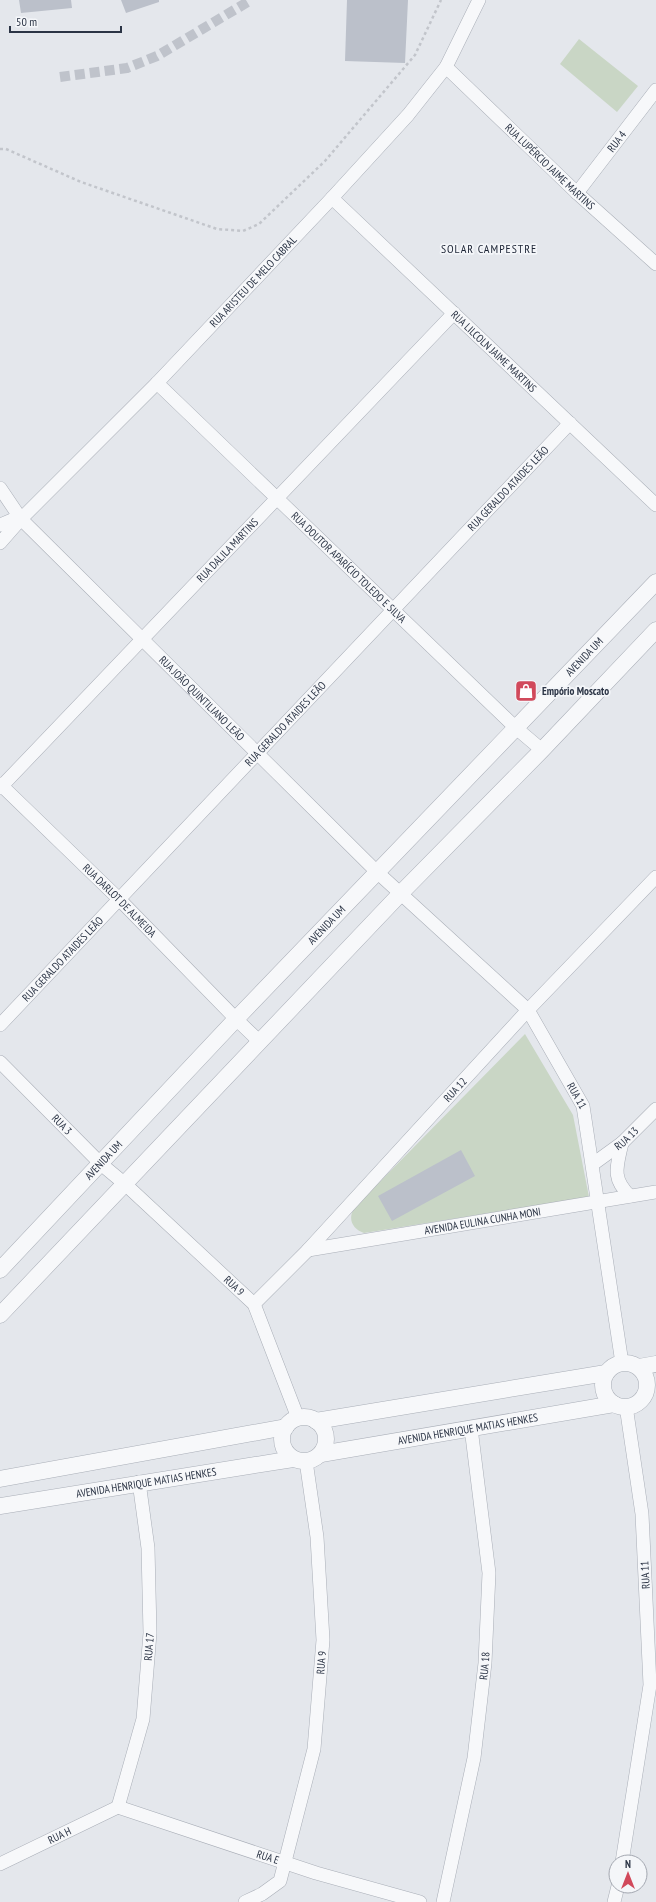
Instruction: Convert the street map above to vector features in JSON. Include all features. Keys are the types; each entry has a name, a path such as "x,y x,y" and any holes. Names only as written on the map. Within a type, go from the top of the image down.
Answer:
{"street":[{"name":"RUA ARISTEU DE MELO CABRAL","path":"0,543 20,518 157,383 332,198 408,115 446,67 479,0"},
{"name":"RUA LUPÉRCIO JAIME MARTINS","path":"446,67 576,193 656,264"},
{"name":"RUA 4","path":"576,193 656,90"},
{"name":"RUA LILCOLN JAIME MARTINS","path":"332,198 656,505"},
{"name":"RUA DALILA MARTINS","path":"1,786 454,313"},
{"name":"RUA DOUTOR APARÍCIO TOLEDO E SILVA","path":"157,383 516,728 542,750"},
{"name":"RUA GERALDO ATAIDES LEÃO","path":"0,1025 570,423"},
{"name":"RUA JOÃO QUINTILIANO LEÃO","path":"0,488 20,518 377,872 401,893"},
{"path":"0,525 20,518"},
{"name":"AVENIDA UM","path":"0,1270 236,1019 656,582"},
{"path":"0,1315 401,893 542,750 656,630"},
{"name":"RUA DARLOT DE ALMEIDA","path":"1,786 119,899 260,1042"},
{"name":"RUA 12","path":"254,1304 308,1250 528,1010 656,877"},
{"name":"RUA 11","path":"401,893 528,1010 583,1106 622,1363"},
{"name":"RUA 3","path":"0,1062 101,1164 125,1184"},
{"name":"RUA 13","path":"592,1164 622,1143 656,1108"},
{"path":"622,1143 617,1165 618,1182 630,1196"},
{"name":"RUA 9","path":"125,1184 254,1304 292,1423"},
{"name":"AVENIDA EULINA CUNHA MONI","path":"308,1250 656,1192"},
{"path":"622,1363 631,1363 639,1367 645,1374 649,1398 635,1404 620,1405 607,1398 603,1381 606,1373 613,1366 622,1363"},
{"path":"639,1367 656,1364"},
{"path":"316,1421 606,1373"},
{"name":"RUA 11","path":"620,1405 642,1514 653,1685 623,1854"},
{"name":"AVENIDA HENRIQUE MATIAS HENKES","path":"321,1454 471,1428 620,1405"},
{"path":"0,1479 292,1423 310,1418 316,1421 324,1429 326,1437 326,1444 318,1457 300,1460 287,1453 283,1445 282,1436 292,1423"},
{"name":"RUA 18","path":"443,1902 474,1758 485,1663 489,1573 471,1428"},
{"name":"RUA 9","path":"245,1902 262,1894 280,1881 314,1749 323,1640 317,1537 300,1460"},
{"name":"AVENIDA HENRIQUE MATIAS HENKES","path":"0,1506 139,1482 300,1460"},
{"name":"RUA 17","path":"118,1807 143,1718 150,1633 148,1548 139,1482"},
{"name":"RUA E","path":"118,1807 316,1873 420,1902"},
{"name":"RUA H","path":"0,1864 118,1807"}],"path":[{"path":"0,149 6,149 80,182 217,229 243,230 259,224 325,161 415,55 441,0"}],"green space":[{"path":"579,39 638,86 617,112 560,64"},
{"path":"525,1034 573,1115 589,1197 364,1233 356,1229 351,1219 351,1215 355,1207"}],"building":[{"path":"19,0 71,0 72,8 21,13"},
{"path":"121,0 159,0 159,2 126,13"},
{"path":"347,0 408,0 405,63 345,61"},
{"path":"461,1150 475,1176 392,1221 378,1196"}],"tunnel":[{"path":"60,77 127,68 157,56 251,0"}],"place":[{"name":"Empório Moscato","path":"526,691"}],"district":[{"name":"SOLAR CAMPESTRE","path":"489,248"}]}
